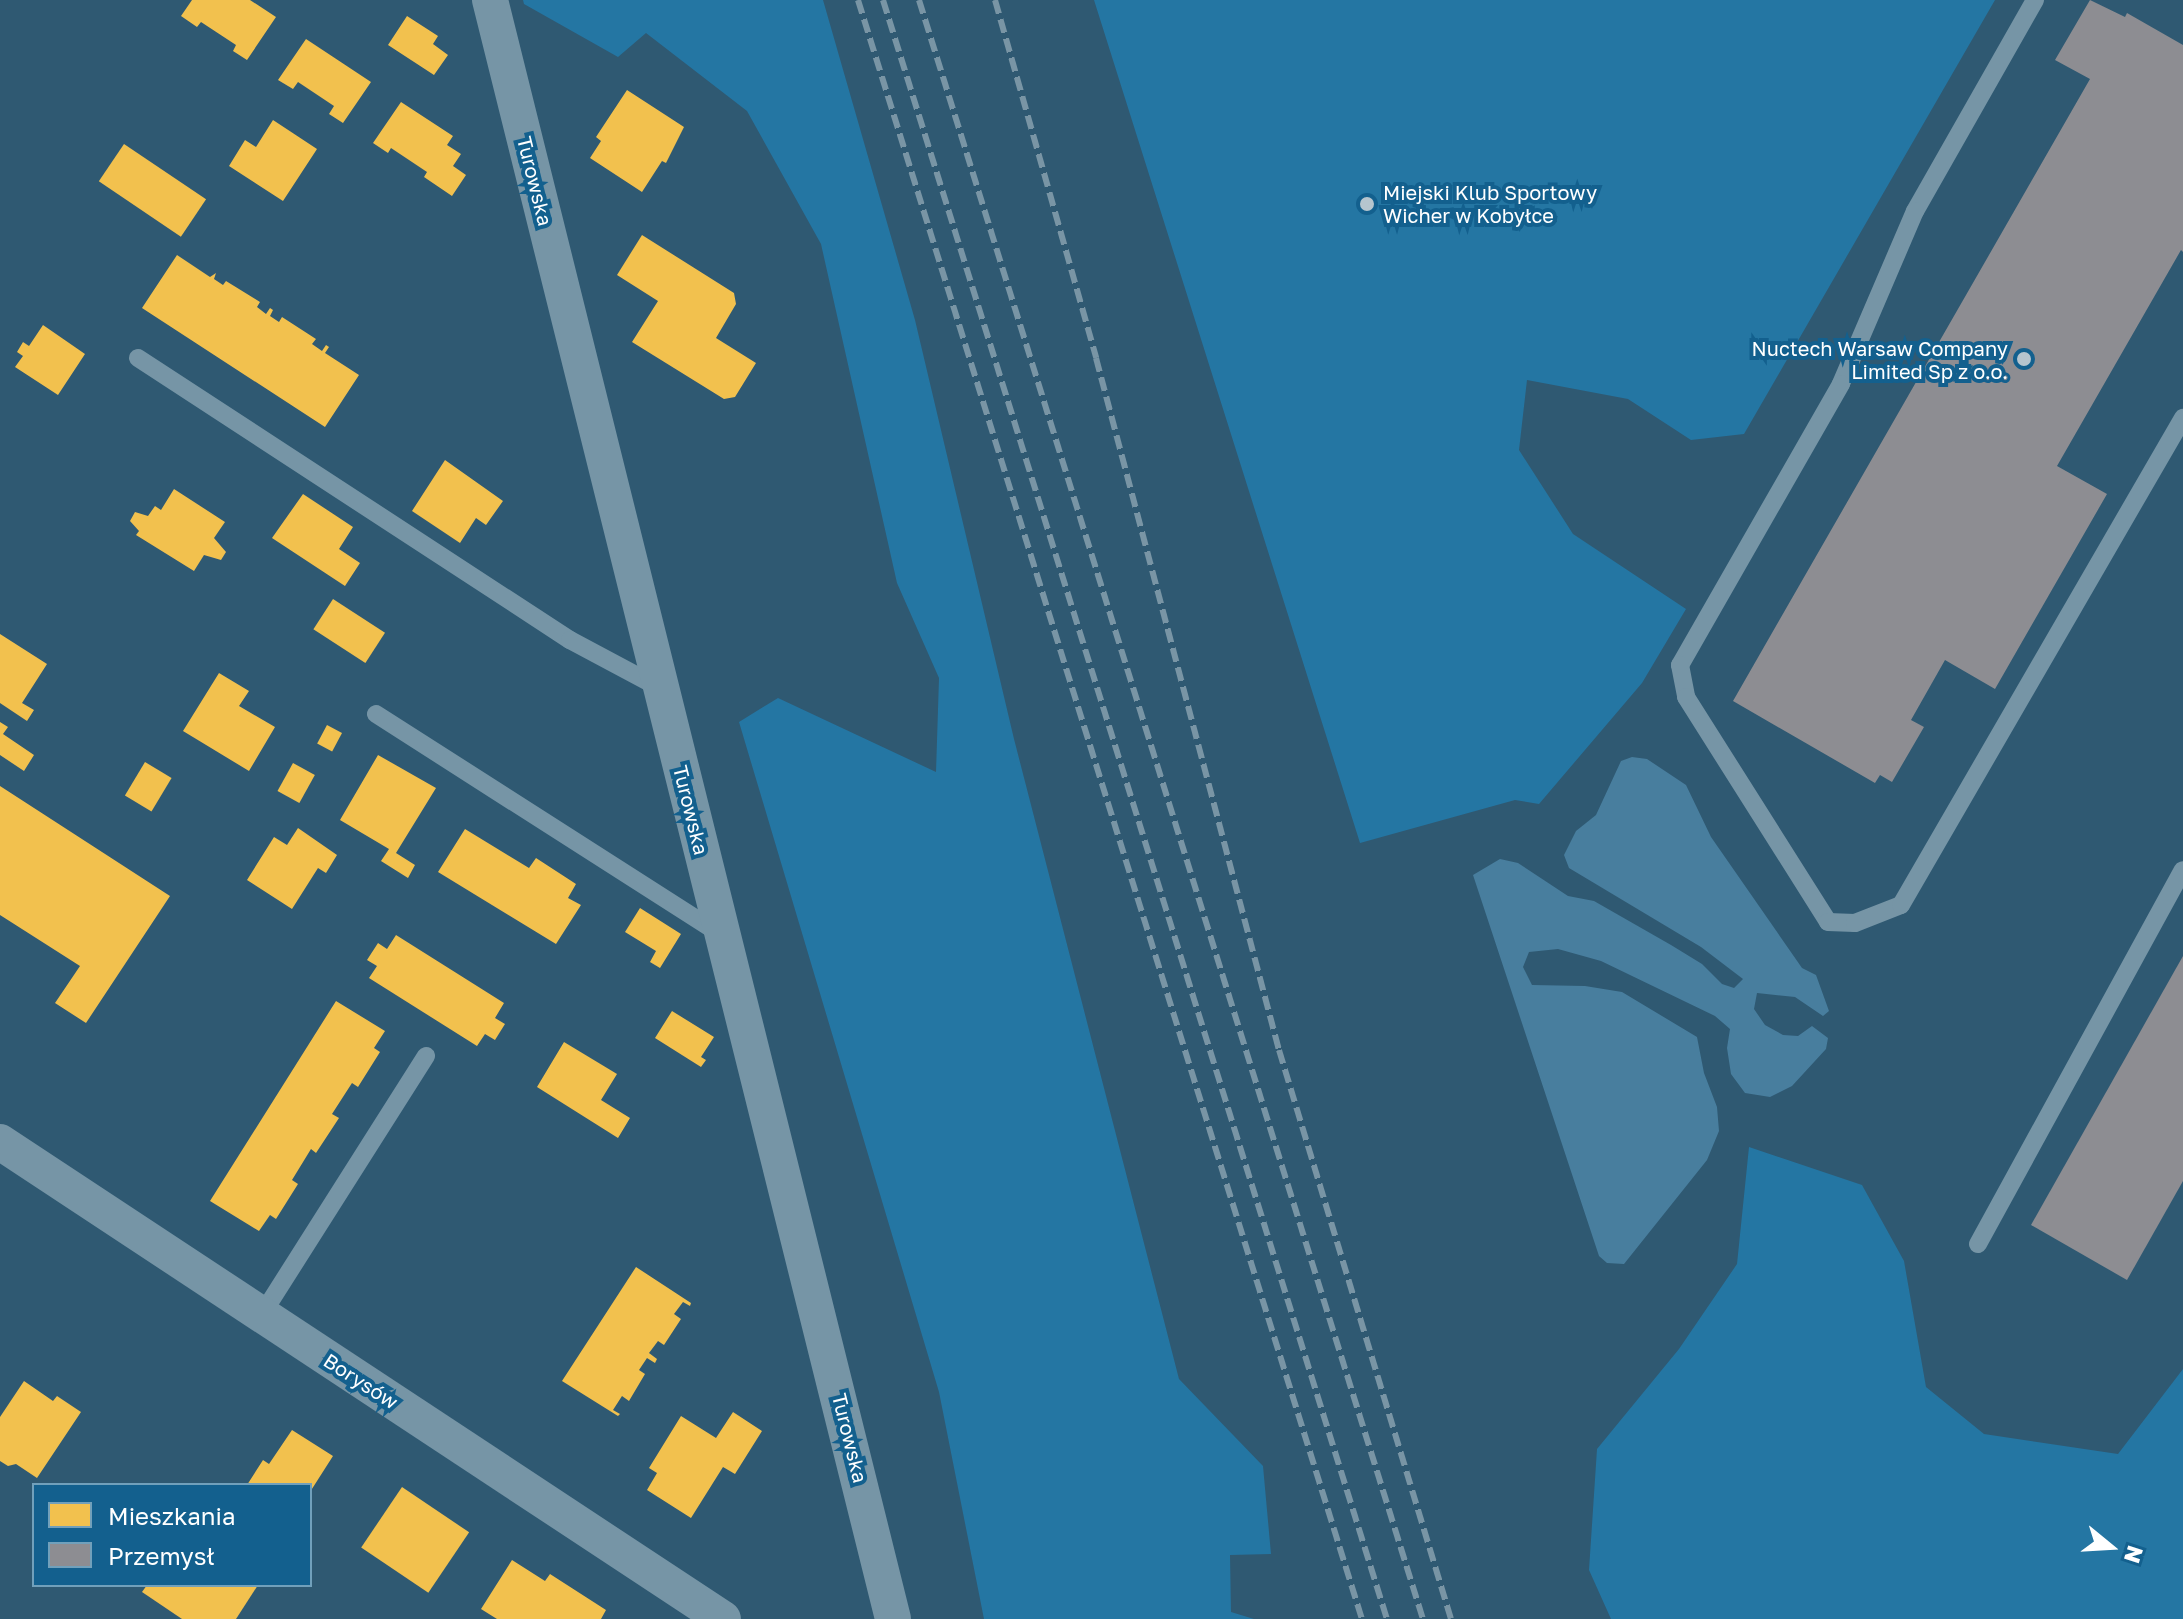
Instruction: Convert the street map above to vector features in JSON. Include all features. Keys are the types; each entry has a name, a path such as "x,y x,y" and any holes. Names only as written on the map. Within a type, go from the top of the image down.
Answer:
{"street":[{"name":"Turowska","path":"490,0 893,1619"},
{"name":"Borysów","path":"0,1142 723,1619"}],"lane":[{"path":"2035,0 1915,211 1841,384 1680,665 1686,697 1828,922 1855,923 1901,905 2183,418"},
{"path":"138,358 570,640 660,688"},
{"path":"376,714 722,935"},
{"path":"1978,1244 2183,870"},
{"path":"261,1316 426,1056"}],"shaded area":[{"path":"523,0 823,0 915,320 1014,739 1179,1379 1263,1466 1271,1554 1230,1555 1231,1612 1254,1619 984,1619 939,1392 739,722 778,698 936,772 939,678 897,583 821,244 747,111 646,33 618,57 524,4"},
{"path":"1094,0 1995,0 1744,434 1691,440 1628,399 1527,380 1519,450 1573,534 1686,609 1642,683 1539,804 1515,800 1360,843"},
{"path":"1632,757 1647,759 1686,785 1711,837 1802,968 1816,975 1829,1011 1823,1016 1795,997 1757,993 1754,1009 1765,1025 1783,1035 1798,1036 1812,1026 1828,1038 1826,1049 1792,1086 1770,1097 1745,1093 1731,1074 1727,1048 1730,1029 1715,1016 1601,961 1558,949 1529,952 1523,967 1532,985 1585,986 1622,992 1697,1037 1704,1073 1717,1107 1719,1131 1707,1160 1624,1264 1607,1263 1599,1256 1473,875 1500,859 1518,863 1568,896 1594,901 1671,945 1702,964 1722,984 1734,988 1743,979 1701,947 1569,868 1564,855 1576,831 1596,815 1621,761"},
{"path":"1749,1147 1862,1185 1904,1261 1926,1387 1984,1434 2118,1454 2183,1369 2183,1619 1611,1619 1589,1570 1597,1449 1679,1349 1737,1264"}],"building: Mieszkania":[{"path":"192,0 250,0 276,17 247,60 233,51 236,45 201,22 197,27 181,16"},
{"path":"407,16 438,36 433,44 448,55 434,75 388,45"},
{"path":"306,39 371,82 343,123 329,114 334,106 298,82 293,89 278,80"},
{"path":"627,90 684,127 666,163 662,161 642,192 590,158 601,141 596,137"},
{"path":"401,102 453,136 447,145 461,154 453,166 466,175 452,196 424,177 427,172 391,148 388,153 373,143"},
{"path":"273,120 317,149 283,201 229,166 245,140 256,147"},
{"path":"124,144 206,199 181,237 99,181"},
{"path":"642,235 734,293 736,304 716,338 756,363 735,397 724,399 632,342 658,301 617,275"},
{"path":"177,255 210,277 216,273 214,279 223,285 226,281 260,302 257,307 266,314 270,308 273,310 270,316 279,322 282,317 316,339 312,344 322,351 326,345 329,347 325,353 359,375 325,427 142,308"},
{"path":"43,325 85,354 58,395 15,367 23,356 17,352 23,342 29,346"},
{"path":"445,460 503,501 486,525 476,518 460,543 412,511"},
{"path":"174,489 225,522 214,538 226,552 221,560 204,555 194,571 136,535 139,531 130,521 135,512 148,516 155,506 161,510"},
{"path":"303,494 353,527 339,549 360,563 345,586 272,538"},
{"path":"333,599 385,633 365,663 313,629"},
{"path":"0,634 47,664 22,703 34,710 27,721 0,703"},
{"path":"219,673 249,691 239,706 275,727 249,771 183,731"},
{"path":"0,722 8,727 3,734 34,755 24,771 0,755"},
{"path":"327,725 342,733 332,752 317,744"},
{"path":"378,755 436,788 396,853 415,865 408,878 381,861 389,849 340,820"},
{"path":"145,762 172,778 151,811 125,795"},
{"path":"293,763 315,775 299,803 277,791"},
{"path":"0,786 170,896 86,1023 55,1003 80,966 0,915"},
{"path":"298,828 337,855 326,873 318,868 292,909 247,880 274,837 287,845"},
{"path":"465,829 529,868 536,858 576,884 568,898 581,905 556,944 438,872"},
{"path":"640,908 681,934 660,968 650,962 656,951 625,932"},
{"path":"396,935 504,1003 495,1018 505,1024 495,1040 485,1034 477,1046 369,978 377,966 367,960 378,943 387,949"},
{"path":"336,1001 385,1031 374,1048 380,1052 358,1087 352,1083 332,1114 339,1118 316,1153 311,1149 292,1180 298,1184 276,1219 270,1215 259,1231 210,1201"},
{"path":"672,1011 714,1037 701,1057 706,1060 701,1067 655,1038"},
{"path":"564,1042 617,1074 601,1100 630,1118 618,1138 537,1087"},
{"path":"636,1267 691,1303 690,1306 683,1302 674,1314 681,1319 664,1345 658,1341 649,1353 657,1359 655,1363 647,1358 639,1370 645,1374 629,1401 622,1396 613,1410 620,1414 618,1416 562,1381"},
{"path":"24,1381 53,1401 57,1396 81,1412 37,1478 16,1464 8,1466 0,1461 0,1417"},
{"path":"733,1412 762,1431 735,1474 723,1467 691,1518 647,1490 657,1473 649,1468 681,1416 716,1438"},
{"path":"292,1430 333,1456 312,1489 312,1483 248,1483 263,1460 269,1464"},
{"path":"402,1487 469,1532 428,1593 361,1548"},
{"path":"512,1560 545,1581 550,1574 606,1610 601,1619 497,1619 481,1609"},
{"path":"146,1587 257,1587 236,1619 182,1619 142,1592"}],"building: Przemysł":[{"name":"Nuctech Warsaw Company Limited Sp z o.o.","path":"2090,0 2125,17 2127,13 2183,45 2183,252 2181,250 2057,466 2107,494 1995,689 1945,660 1911,720 1924,727 1892,782 1880,775 1875,783 1733,701 2090,79 2055,60"},
{"path":"2183,956 2183,1181 2127,1280 2031,1225"}],"railway":[{"path":"858,0 1362,1619"},
{"path":"883,0 1387,1619"},
{"path":"919,0 1423,1619"},
{"path":"995,0 1096,358 1279,1050 1451,1619"}],"place":[{"name":"Miejski Klub Sportowy Wicher w Kobyłce","path":"1367,204"},
{"name":"Nuctech Warsaw Company Limited Sp z o.o.","path":"2024,359"}]}
